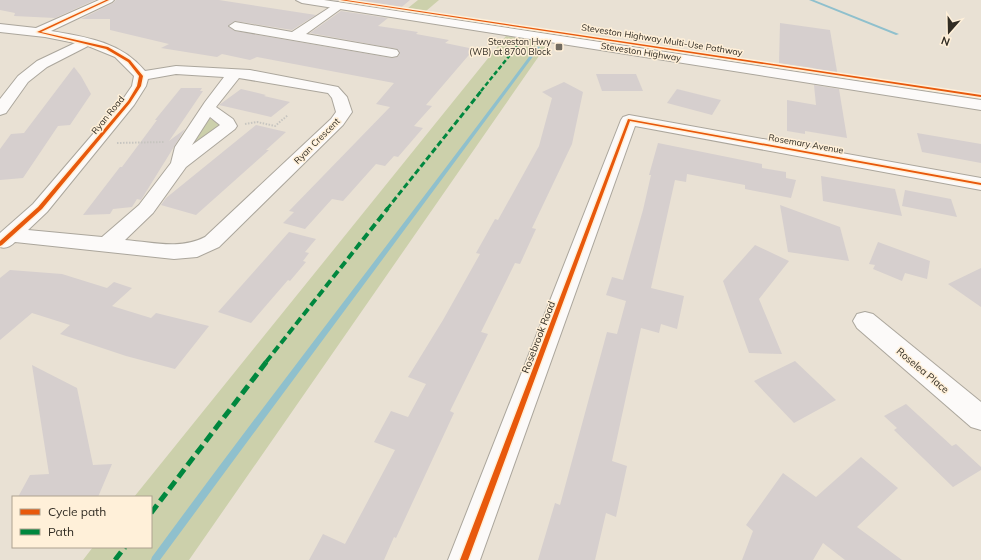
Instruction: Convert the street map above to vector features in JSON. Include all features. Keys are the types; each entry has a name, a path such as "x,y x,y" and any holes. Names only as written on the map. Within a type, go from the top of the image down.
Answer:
{"street":[{"path":"38,32 108,0"},
{"name":"Steveston Highway","path":"302,0 981,105"},
{"path":"295,36 338,6"},
{"path":"235,26 392,53"},
{"path":"0,28 38,32 107,48 129,61 141,76"},
{"path":"0,110 23,78 42,64 85,43"},
{"name":"Ryan Crescent","path":"6,239 106,245 198,256 337,122 344,112 344,108 337,93 329,89 264,76 235,73 171,71 141,76"},
{"path":"180,164 183,147 208,109 235,73"},
{"name":"Ryan Road","path":"6,239 40,208 129,102 139,86 141,76"},
{"path":"106,245 146,209 180,164 229,126 227,122 208,109"},
{"name":"Rosemary Avenue","path":"629,120 981,184"},
{"name":"Rosebrook Road","path":"464,560 629,120"},
{"name":"Roselea Place","path":"865,322 981,418"}],"path":[{"path":"229,126 257,122 275,126 288,115"},
{"path":"114,143 164,142 188,139"}],"green space":[{"path":"418,0 439,0 426,11 408,8"},
{"path":"506,36 548,43 189,560 83,560 92,548 152,548 152,496 135,496"},
{"path":"209,118 221,125 193,145"}],"building":[{"path":"0,0 95,0 55,18 14,16 15,13 0,10"},
{"path":"116,0 219,0 316,15 292,30 235,21 228,26 235,31 392,58 397,57 400,54 397,49 310,33 341,11 388,18 378,26 418,32 416,34 449,40 445,43 474,49 426,105 432,106 414,126 423,128 398,157 394,156 385,166 376,164 343,201 332,199 305,229 283,223 294,212 289,211 390,107 376,104 394,83 257,57 250,60 222,54 217,57 161,48 169,44 110,30 110,19 81,19 113,3"},
{"path":"334,0 410,0 398,10"},
{"path":"780,23 830,30 838,77 813,73 813,68 779,63"},
{"path":"74,67 91,94 70,125 58,126 23,178 0,180 0,149 11,134 24,133"},
{"path":"596,74 636,74 643,91 602,91"},
{"path":"564,82 583,92 572,144 532,228 536,229 520,264 515,263 481,332 488,334 450,411 454,413 396,538 394,537 384,560 309,560 323,534 345,544 395,450 374,442 391,411 408,417 426,384 408,377 443,320 480,254 476,253 495,219 498,220 539,146 552,98 542,92"},
{"path":"814,85 839,89 847,138 805,131 805,134 787,131 787,100 816,105"},
{"path":"181,88 202,88 200,91 203,91 169,141 185,129 141,200 137,199 132,207 113,209 110,214 83,215 120,167 122,167 157,120 155,120"},
{"path":"241,89 290,102 271,117 219,105"},
{"path":"677,89 721,100 712,115 667,103"},
{"path":"256,125 286,132 266,150 269,150 196,215 161,205 166,198"},
{"path":"917,133 981,144 981,163 922,152"},
{"path":"658,143 762,164 762,168 786,172 786,178 796,180 791,198 745,189 745,185 687,174 686,182 675,180 651,288 684,296 677,329 661,324 659,333 641,328 612,461 627,466 616,517 606,513 595,560 538,560 555,503 560,505 607,332 617,334 626,301 606,295 612,277 623,280 643,210 651,175 649,175"},
{"path":"821,176 895,189 902,216 823,201"},
{"path":"905,190 951,199 957,217 902,206"},
{"path":"780,205 840,227 849,261 788,252"},
{"path":"289,232 316,239 305,252 309,253 303,261 306,262 290,281 288,280 251,323 218,312"},
{"path":"878,242 930,261 927,279 905,273 902,281 873,269 875,265 869,264"},
{"path":"755,245 789,261 759,299 782,354 749,353 723,281"},
{"path":"981,268 981,307 948,284"},
{"path":"10,270 62,274 107,288 114,282 132,288 112,306 151,318 156,313 209,326 175,369 126,356 60,334 70,325 32,313 0,340 0,278"},
{"path":"795,361 836,400 794,423 754,381"},
{"path":"32,365 77,388 93,465 112,464 98,496 19,496 30,475 49,474"},
{"path":"906,404 952,446 956,444 981,467 981,470 953,487 894,430 897,428 884,416"},
{"path":"861,457 898,488 857,527 902,560 845,560 823,543 813,560 742,560 753,531 746,525 783,473 816,497"}],"waterway":[{"path":"811,0 897,34"},
{"path":"155,560 202,495 538,47"}],"marked path":[{"path":"152,512 278,346 518,45"},
{"path":"115,560 124,548"}],"cycle path":[{"path":"38,32 108,0"},
{"name":"Steveston Highway Multi-Use Pathway","path":"341,0 981,96"},
{"path":"0,244 40,208 129,102 139,86 141,76 129,61 107,48 38,32"},
{"path":"464,560 629,120 981,184"}],"place":[{"name":"Steveston Hwy (WB) at 8700 Block","path":"559,47"}]}
